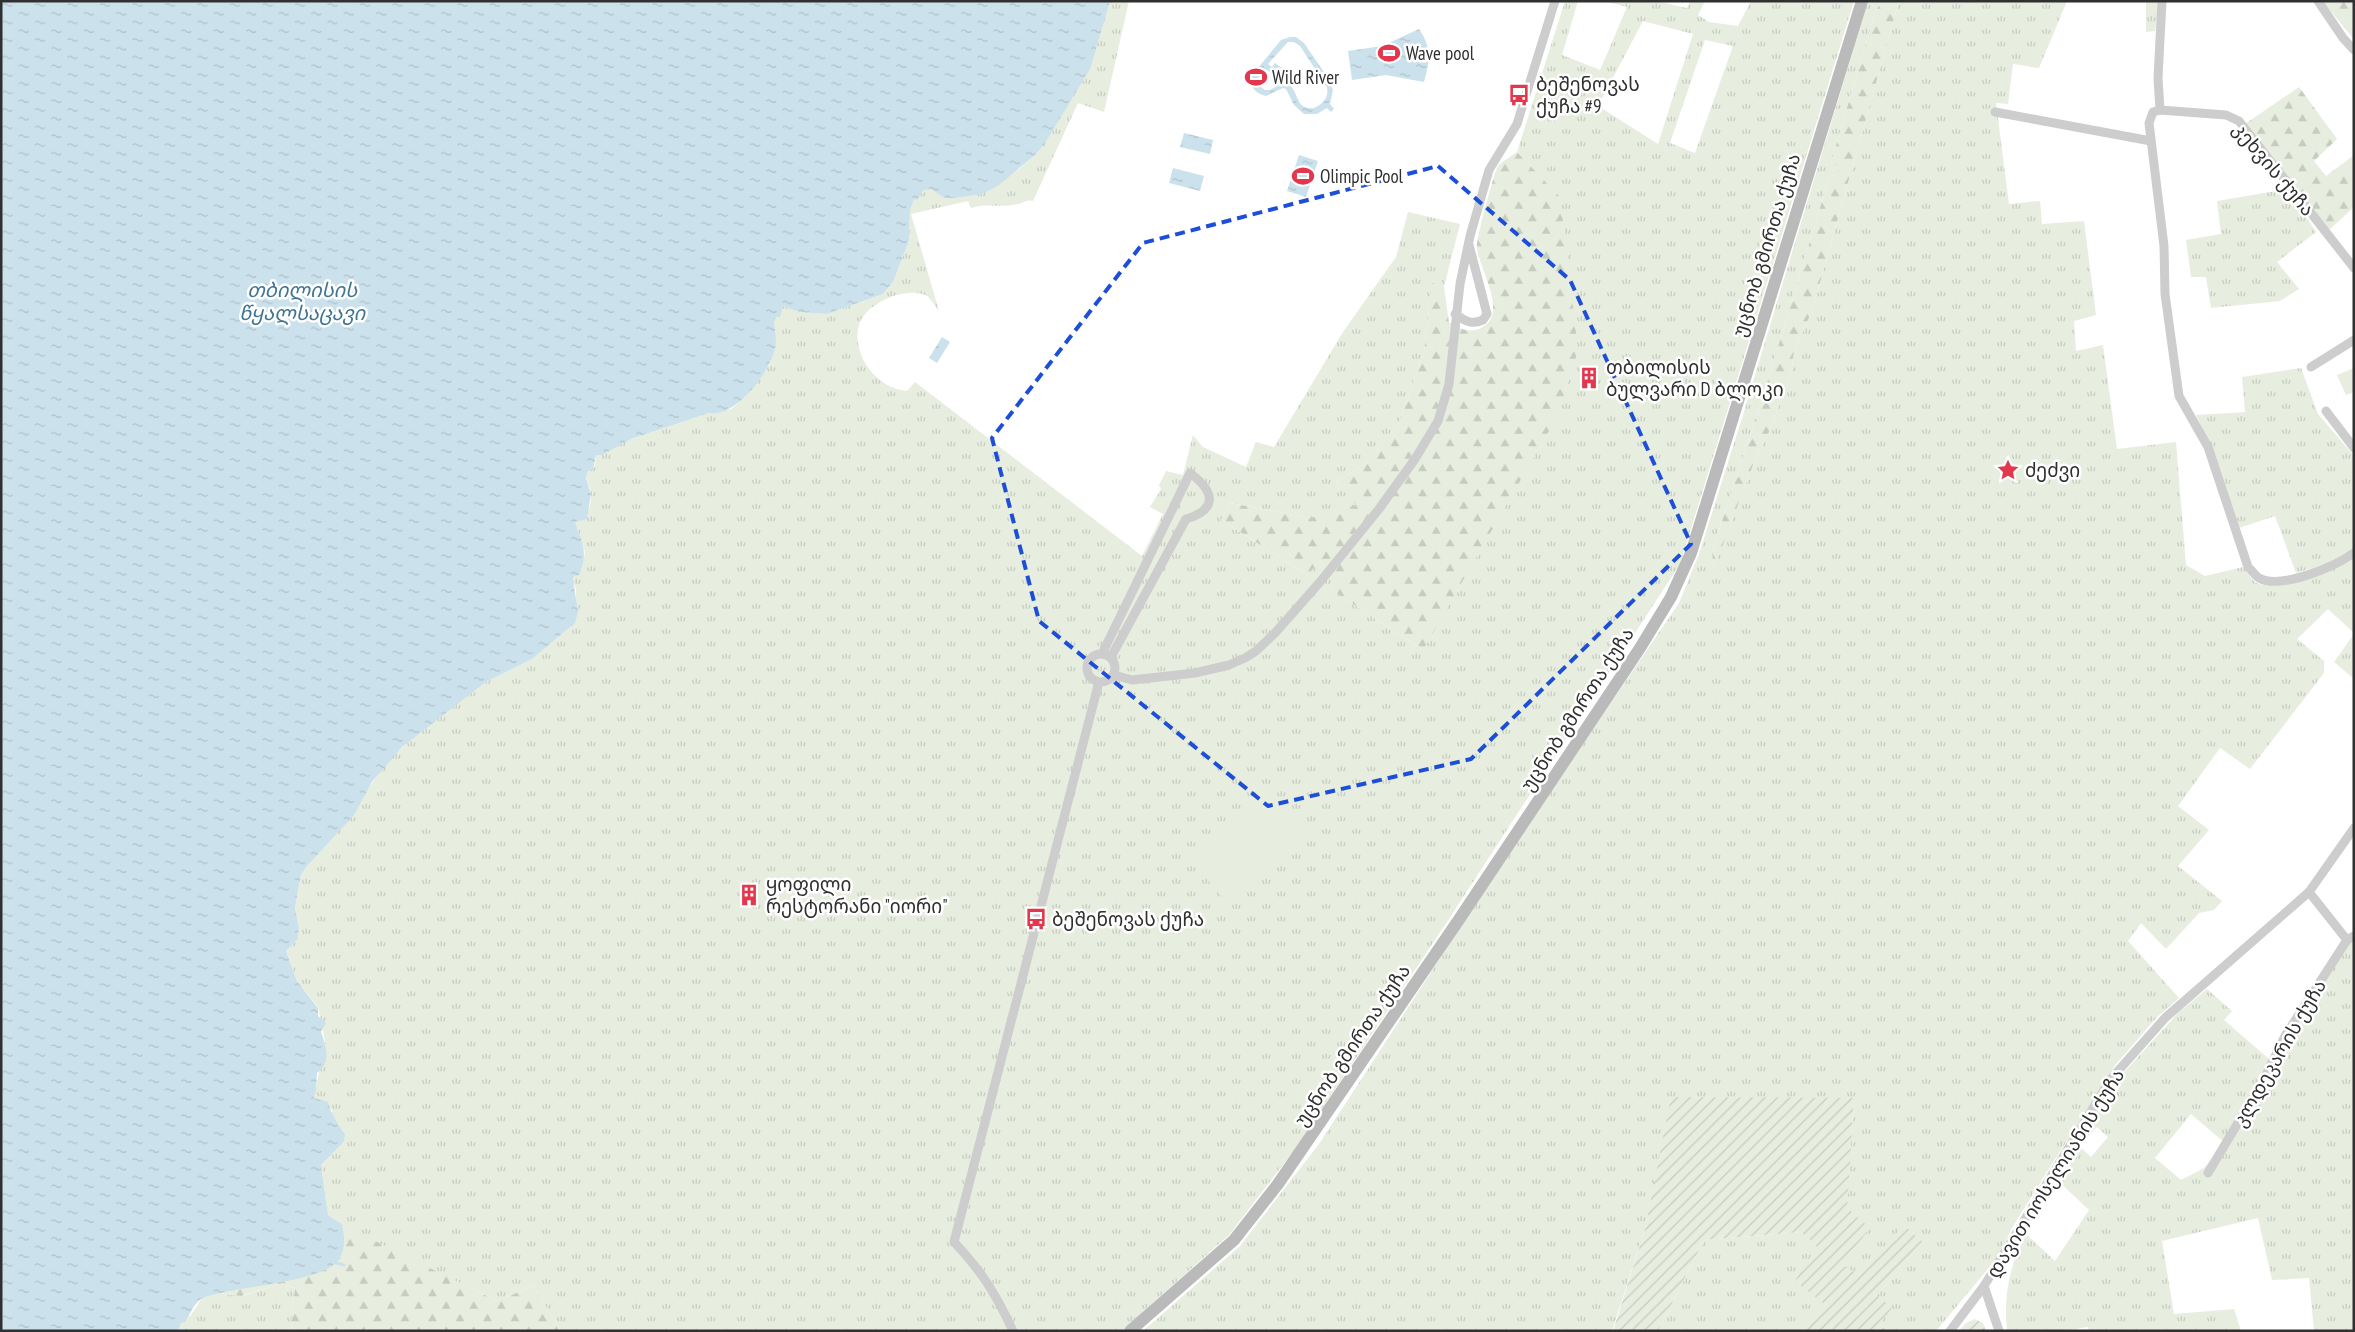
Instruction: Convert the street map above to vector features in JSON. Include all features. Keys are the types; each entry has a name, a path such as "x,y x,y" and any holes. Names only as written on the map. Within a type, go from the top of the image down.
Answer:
{"main road":[{"name":"უცნობ გმირთა ქუჩა","path":"1130,1331 1234,1240 1278,1184 1458,921 1640,648 1671,596 1691,553 1862,1"}],"street":[{"path":"1114,675 1132,680 1150,679 1229,665 1246,658 1275,633 1379,509 1415,459 1438,421 1449,384 1455,314 1468,242 1489,170 1518,124 1555,1"},
{"path":"2162,1 2158,78 2160,110 2153,112 2150,116 2151,141 2164,246 2165,294 2179,396 2208,447 2248,567 2258,578 2280,581 2296,578 2330,566 2354,553"},
{"path":"2318,1 2343,38 2354,50"},
{"name":"კეხვის ქუჩა","path":"2160,110 2226,116 2239,121 2354,268"},
{"path":"1995,112 2151,141"},
{"path":"1455,314 1467,322 1475,323 1483,320 1487,314 1468,242"},
{"path":"2311,367 2354,340"},
{"path":"2326,411 2354,448"},
{"path":"1190,473 1204,483 1208,490 1209,500 1206,508 1196,516 1186,519 1106,655 1190,473"},
{"path":"1106,655 1116,666 1114,675 1108,681 1098,682 1088,674 1087,665 1092,657 1106,655"},
{"path":"1013,1331 990,1286 976,1264 954,1242 1098,682"},
{"name":"დავით იოსელიანის ქუჩა","path":"1950,1331 1984,1286 2110,1080 2165,1018 2309,892 2354,828"},
{"path":"2309,892 2350,938"},
{"name":"კლდეკარის ქუჩა","path":"2208,1173 2263,1081 2285,1036 2350,938"},
{"path":"1984,1286 1999,1331"}],"highlighted area":[{"path":"1438,166 1570,280 1691,544 1471,759 1268,806 1039,621 992,438 1143,243"}],"green space":[{"path":"1110,1 1129,1 1104,112 1078,103 1033,201 1012,205 971,208 968,201 911,214 939,311 927,296 919,293 898,295 878,303 869,310 859,325 859,348 863,359 877,377 896,389 907,391 915,382 1142,556 1163,514 1150,507 1161,489 1159,485 1166,471 1183,475 1193,435 1203,447 1246,467 1256,442 1274,447 1343,332 1396,257 1408,212 1460,224 1444,287 1432,284 1424,351 1399,423 1365,464 1336,482 1357,505 1310,518 1230,503 1221,520 1308,575 1319,561 1340,579 1330,589 1423,650 1560,197 1517,152 1565,1 1578,1 1562,55 1600,70 1627,7 1603,1 1656,1 1687,8 1690,1 1705,1 1698,15 1709,22 1738,26 1751,1 1854,1 1680,564 1445,925 1295,1149 1229,1235 1121,1331 561,1331 533,1286 497,1301 368,1239 328,1215 321,1165 343,1143 332,1116 332,1110 314,1098 325,1041 318,1007 297,981 286,951 298,939 299,927 295,908 301,875 340,829 387,762 414,736 486,682 532,659 575,623 576,590 573,581 574,576 582,568 585,552 575,522 587,518 591,497 587,476 595,466 596,455 631,439 709,413 731,409 744,398 769,365 776,341 774,317 783,306 799,312 827,314 883,294 893,282 909,241 910,211 914,199 917,199 927,186 989,190 1019,169 1044,145 1078,88","holes":["1643,21 1693,34 1658,144 1598,106","1705,40 1733,46 1695,153 1670,143"]},
{"path":"1868,1 1881,1 1875,13 1831,162 1842,169 1829,178 1772,367 1712,552 1714,567 1756,457 1769,432 1791,375 1794,351 1812,311 1899,1 2067,1 2039,68 2013,64 2008,104 1996,103 2009,204 2040,201 2042,224 2084,221 2096,315 2074,321 2076,351 2103,345 2117,449 2176,442 2186,565 2205,576 2243,567 2255,582 2264,585 2276,585 2321,574 2335,569 2354,558 2354,633 2328,609 2297,639 2324,661 2324,673 2250,769 2220,748 2178,806 2209,830 2178,866 2222,901 2214,910 2199,913 2166,949 2141,923 2128,941 2179,998 2157,1017 2116,1064 2012,1228 1998,1257 1936,1331 1887,1331 1880,1324 1877,1295 1923,1242 1905,1226 1857,1276 1842,1264 1854,1099 1672,1097 1645,1229 1612,1331 1143,1331 1240,1246 1319,1144 1514,845 1679,603 1699,554 1742,418"},
{"path":"1881,1 1899,1 1812,311 1794,351 1791,375 1769,432 1756,457 1714,568 1712,552 1772,367 1829,178 1841,169 1831,162 1875,13"},
{"path":"2146,1 2157,1 2158,13 2155,31 2146,32"},
{"path":"2322,1 2354,1 2354,39"},
{"path":"2299,87 2337,139 2314,161 2326,176 2354,155 2354,207 2329,230 2245,124"},
{"path":"1517,152 1560,197 1578,350 1558,415 1423,650 1330,589 1339,579 1319,561 1308,575 1221,520 1230,503 1310,518 1356,505 1336,482 1365,464 1399,423 1424,351 1432,283 1444,287 1449,322 1460,328 1477,330 1489,321 1493,312 1493,302 1479,256 1477,242 1498,166"},
{"path":"2288,189 2316,232 2277,262 2299,289 2280,301 2211,308 2206,277 2191,277 2186,240 2221,234 2217,201"},
{"path":"2301,368 2318,414 2354,456 2354,548 2333,560 2296,573 2275,516 2239,528 2213,451 2196,415 2245,412 2242,377"},
{"path":"2354,368 2354,392 2346,395 2337,375"},
{"path":"2354,634 2354,679 2334,662"},
{"path":"1267,789 1308,838 1229,905 1188,856"},
{"path":"2354,941 2354,1331 2314,1331 2309,1278 2272,1280 2258,1218 2162,1241 2174,1314 2234,1309 2241,1331 2089,1331 2088,1327 2062,1331 2007,1331 2006,1305 2009,1281 2016,1257 2026,1234 2055,1261 2089,1210 2055,1178 2110,1088 2178,1013 2207,989 2232,1011 2224,1020 2276,1065 2294,1031 2349,943","holes":["2191,1114 2225,1143 2204,1168 2181,1180 2155,1158","2097,1127 2108,1137 2091,1157 2079,1146"]},
{"path":"1671,1097 1854,1098 1847,1208 1870,1228 1842,1264 1858,1275 1904,1225 1923,1242 1877,1295 1892,1308 1880,1324 1887,1331 1804,1331 1827,1306 1795,1281 1817,1247 1801,1232 1704,1240 1658,1331 1613,1331 1645,1229"},
{"path":"342,1224 497,1301 533,1286 561,1331 292,1331 291,1323 295,1289 283,1283 241,1296 217,1293 339,1234"},
{"path":"1801,1232 1817,1247 1828,1306 1804,1331 1658,1331 1704,1240"},
{"path":"283,1283 295,1289 291,1323 292,1331 178,1331 181,1323 191,1315 202,1298 217,1293 242,1296"},
{"path":"1975,1319 1983,1323 1986,1331 1959,1331 1966,1323"}],"water":[{"name":"თბილისის წყალსაცავი","path":"1,1 1110,1 1090,69 1044,145 999,185 982,194 945,198 931,189 924,190 917,200 914,199 910,211 909,241 893,282 883,294 827,314 799,312 783,306 780,317 774,317 776,341 769,364 753,389 731,408 709,413 631,439 602,455 596,455 593,470 588,471 586,478 591,494 587,519 575,522 582,542 584,560 579,575 574,576 573,580 578,612 575,623 532,659 486,682 402,747 372,782 354,815 307,866 301,875 295,908 299,927 298,939 286,951 297,981 318,1008 318,1016 326,1023 321,1032 326,1048 326,1059 322,1069 317,1073 314,1098 328,1102 333,1115 345,1135 343,1143 321,1165 328,1215 342,1224 343,1250 340,1258 331,1267 316,1273 298,1279 203,1298 195,1305 185,1322 181,1323 178,1331 1,1331"},
{"name":"Wave pool","path":"1419,29 1426,42 1429,55 1424,82 1386,75 1352,80 1348,51 1382,46"},
{"name":"Wild River","path":"1296,37 1304,43 1326,75 1333,90 1330,104 1334,109 1331,112 1327,108 1317,114 1304,114 1294,105 1286,89 1283,88 1266,96 1254,89 1252,86 1253,74 1281,40","holes":["1288,42 1294,42 1300,46 1327,87 1325,100 1314,108 1301,105 1291,86 1282,83 1270,90 1265,90 1258,85 1257,80 1265,69 1275,75 1282,68 1275,63 1272,67 1268,64"]},
{"path":"1184,133 1213,140 1210,154 1180,147"},
{"name":"Olimpic Pool","path":"1299,155 1318,161 1306,197 1287,191"},
{"path":"1173,168 1204,176 1200,191 1169,183"},
{"path":"942,337 950,342 937,363 929,358"}],"waterway":[{"path":"333,1262 344,1265"}],"place":[{"name":"Wave pool","path":"1389,53"},
{"name":"Wild River","path":"1256,77"},
{"name":"ბეშენოვას ქუჩა #9","path":"1519,95"},
{"name":"Olimpic Pool","path":"1303,176"},
{"name":"თბილისის ბულვარი D ბლოკი","path":"1589,378"},
{"name":"ძეძვი","path":"2008,470"},
{"name":"ყოფილი რესტორანი \"იორი\"","path":"749,895"},
{"name":"ბეშენოვას ქუჩა","path":"1036,919"}]}
